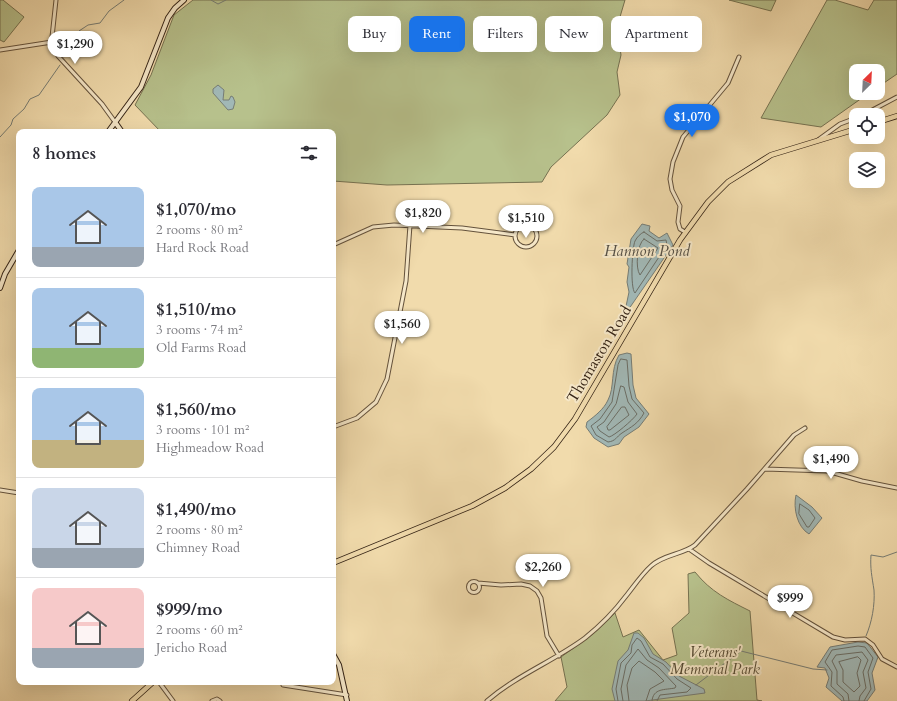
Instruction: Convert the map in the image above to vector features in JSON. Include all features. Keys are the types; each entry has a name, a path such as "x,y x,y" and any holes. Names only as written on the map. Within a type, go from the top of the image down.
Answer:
{"main road":[{"path":"885,120 897,116"},
{"name":"Thomaston Road","path":"336,562 472,506 505,488 531,469 554,447 575,419 685,232 708,202 728,182 772,155 849,131"},
{"path":"132,701 150,685"}],"street":[{"path":"56,0 52,42 61,61 93,93 120,129"},
{"path":"110,129 141,87 171,13 184,0"},
{"path":"0,50 52,42"},
{"path":"685,232 680,229 678,222 680,206 672,190 670,178 673,162 683,137 728,83 739,57"},
{"path":"876,108 897,97"},
{"path":"817,141 840,124 849,121"},
{"path":"336,244 373,227 394,224 462,228 515,235"},
{"path":"336,426 357,418 376,402 387,379 406,281 410,225"},
{"path":"528,225 536,230 537,236 532,245 525,247 518,244 515,235 518,227 528,225"},
{"path":"0,288 5,274 16,255"},
{"path":"487,701 518,678 559,656 586,637 606,619 652,565 662,559 689,550 765,469 794,435 805,428"},
{"path":"765,469 827,471 862,482 897,488"},
{"path":"0,490 16,493"},
{"path":"689,550 833,637 845,640 860,638 869,640 882,658 897,667"},
{"path":"478,584 521,584 530,586 537,591 541,598 546,636 559,656"},
{"path":"336,660 339,665 347,695 347,701"},
{"path":"161,685 173,701"},
{"path":"283,685 347,695"},
{"path":"212,701 217,699 220,701"}],"green space":[{"path":"0,0 3,0 24,17 4,42 0,40"},
{"path":"193,0 625,0 620,16 611,16 611,52 621,52 621,55 617,72 620,95 607,115 551,167 542,182 387,185 336,181 336,129 158,129 135,105 151,75 174,15"},
{"path":"729,0 776,0 771,11"},
{"path":"827,0 835,0 868,10 874,0 897,0 897,74 885,82 885,64 849,64 849,100 859,100 821,127 761,118"},
{"name":"Veterans' Memorial Park","path":"695,572 714,590 727,599 750,611 757,700 762,701 555,701 567,687 561,657 593,634 615,613 623,637 639,630 663,660 677,655 672,628 689,613 688,574"}],"water":[{"path":"218,85 224,90 223,100 229,100 231,96 233,97 235,102 233,109 228,110 213,93 213,89"},
{"name":"Hannon Pond","path":"642,224 650,226 649,231 659,238 667,233 673,245 624,316 629,292 627,282 629,267 627,264 631,239"},
{"path":"627,353 631,354 633,385 636,398 649,414 639,427 624,437 619,444 608,447 594,438 586,427 587,422 599,412 606,403 610,395 616,361 619,355"},
{"path":"796,495 812,507 822,518 809,534 801,527 797,517 795,506"},
{"path":"634,633 638,633 644,638 653,654 666,662 679,676 704,689 705,693 645,701 615,701 612,689 618,661 628,650"},
{"path":"858,642 867,643 878,657 872,673 875,690 867,701 842,701 826,687 829,678 825,668 817,667 830,647"}],"waterway":[{"path":"64,57 79,31 88,25 100,23 109,11 124,0"},
{"path":"211,0 218,4 226,0"},
{"path":"0,137 11,125 13,119 24,109 30,99 39,95 60,65"},
{"path":"866,636 874,602 871,555 883,557 897,552"},
{"path":"696,685 741,651 813,669 827,670"}]}
